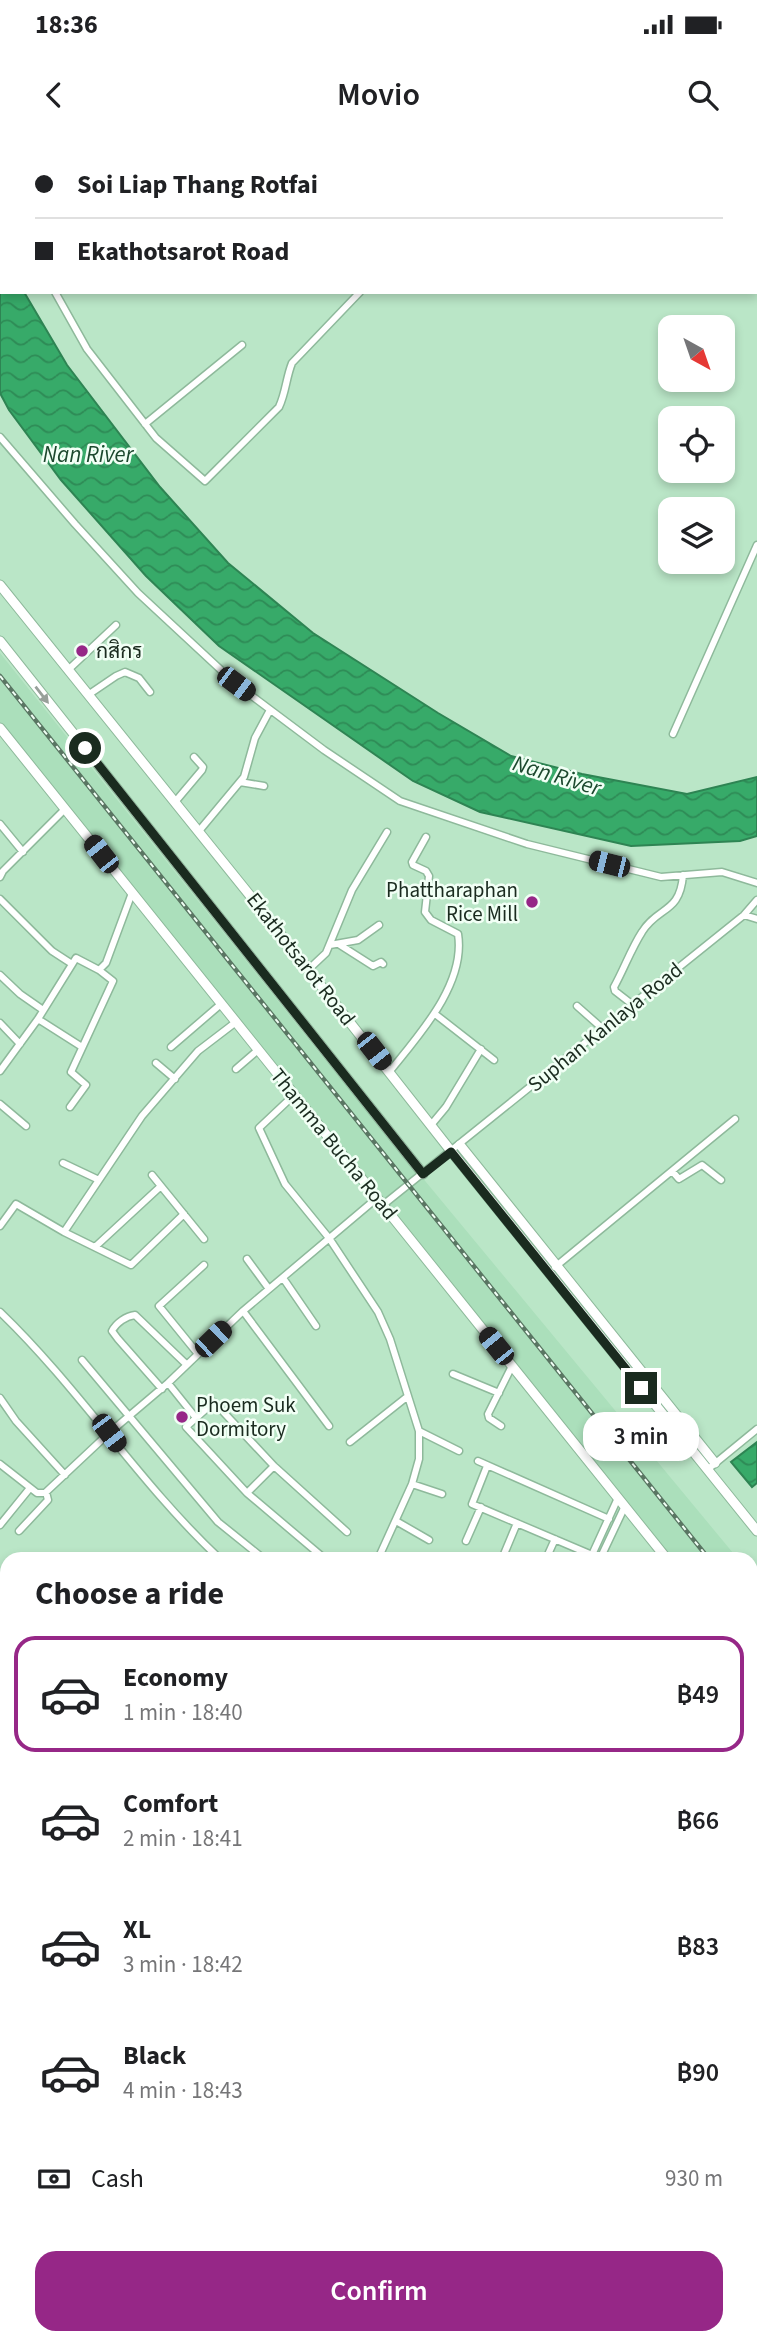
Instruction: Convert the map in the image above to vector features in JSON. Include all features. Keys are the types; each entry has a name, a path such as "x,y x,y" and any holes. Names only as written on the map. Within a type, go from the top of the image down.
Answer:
{"main road":[{"name":"Ekathotsarot Road","path":"0,585 309,969 451,1152 757,1531"},
{"path":"0,641 423,1174"},
{"name":"Thamma Bucha Road","path":"1,731 661,1552"},
{"path":"460,1145 715,1462"}],"street":[{"path":"56,294 87,349 156,438 205,481 279,407 286,393 286,377 292,363 358,294"},
{"path":"145,424 242,345"},
{"path":"0,437 138,593 236,684 400,801 527,844 661,877 722,873 757,883"},
{"path":"673,734 757,545"},
{"path":"68,670 116,625"},
{"path":"88,695 125,672 139,678 150,692"},
{"path":"199,831 240,782 256,738 270,710"},
{"path":"175,802 202,770 203,767 194,757"},
{"path":"240,782 264,786"},
{"path":"0,877 65,809"},
{"path":"0,824 23,852"},
{"path":"309,969 326,953 352,890 387,832"},
{"path":"390,1071 435,1014 456,970 458,934 431,920 425,912 429,876 412,862 426,837"},
{"path":"633,1004 615,992 614,987 649,922 676,901 682,889 683,875"},
{"path":"99,970 110,954 132,893"},
{"path":"0,899 52,951 72,964"},
{"name":"Suphan Kanlaya Road","path":"19,1531 48,1500 46,1492 243,1311 329,1238 423,1174 460,1145 744,915 757,900"},
{"path":"744,915 757,919"},
{"path":"330,945 358,940 379,925"},
{"path":"340,945 373,966 381,962 383,964"},
{"path":"1,1068 38,1019 76,958 99,970 113,981 71,1072 86,1085 70,1107"},
{"path":"0,975 20,994 43,1010"},
{"path":"171,1047 221,1004"},
{"path":"576,1006 603,1029"},
{"path":"435,1014 494,1060"},
{"path":"38,1019 82,1047"},
{"path":"64,1232 142,1116 198,1051 236,1021"},
{"path":"0,1023 20,1044"},
{"path":"431,1125 446,1107 481,1049"},
{"path":"236,1069 258,1050"},
{"path":"156,1062 175,1079"},
{"path":"294,1095 259,1128 285,1184 329,1238 378,1312 390,1339 419,1431 419,1459 412,1484 381,1552"},
{"path":"0,1104 26,1126"},
{"path":"549,1273 735,1119"},
{"path":"64,1163 99,1180"},
{"path":"672,1171 679,1179 702,1165 722,1180"},
{"path":"152,1175 204,1240"},
{"path":"95,1247 161,1186"},
{"path":"0,1226 16,1204 64,1232 131,1265 184,1214"},
{"path":"247,1259 269,1289"},
{"path":"198,1354 159,1306 204,1265"},
{"path":"283,1278 316,1326"},
{"path":"243,1311 329,1426"},
{"path":"0,1312 34,1345 109,1433 150,1487 213,1552"},
{"path":"187,1365 135,1315 128,1316 112,1331 196,1418"},
{"path":"82,1360 218,1522 255,1552"},
{"path":"500,1426 488,1416 512,1366"},
{"path":"453,1374 499,1393"},
{"path":"350,1441 408,1396"},
{"path":"0,1398 16,1421 65,1475"},
{"path":"317,1552 247,1493 186,1427 214,1402 274,1466 347,1532"},
{"path":"707,1470 757,1429"},
{"path":"419,1431 459,1451"},
{"path":"478,1461 609,1519"},
{"path":"0,1464 37,1493 46,1492"},
{"path":"487,1465 472,1504 581,1552"},
{"path":"247,1493 274,1466"},
{"path":"412,1484 442,1494"},
{"path":"0,1525 30,1488"},
{"path":"593,1552 618,1498"},
{"path":"603,1552 625,1506"},
{"path":"466,1541 481,1507"},
{"path":"396,1521 429,1540"},
{"path":"505,1552 517,1523"},
{"path":"549,1552 555,1539"}],"shaded area":[{"path":"0,653 325,1060 732,1552 666,1552 0,722"}],"water":[{"name":"Nan River","path":"0,294 25,294 67,365 160,487 228,563 313,633 511,756 582,774 687,794 757,777 757,836 740,841 631,846 480,812 413,781 219,646 146,576 61,480 9,410 0,393"},
{"path":"757,1442 757,1483 752,1487 731,1462"}],"railway":[{"path":"0,676 703,1552"}],"place":[{"name":"กสิกร","path":"82,651"},
{"name":"Phattharaphan Rice Mill","path":"532,902"},
{"name":"Phoem Suk Dormitory","path":"182,1417"}],"route":[{"path":"85,748 423,1174 451,1152 641,1388"}]}
